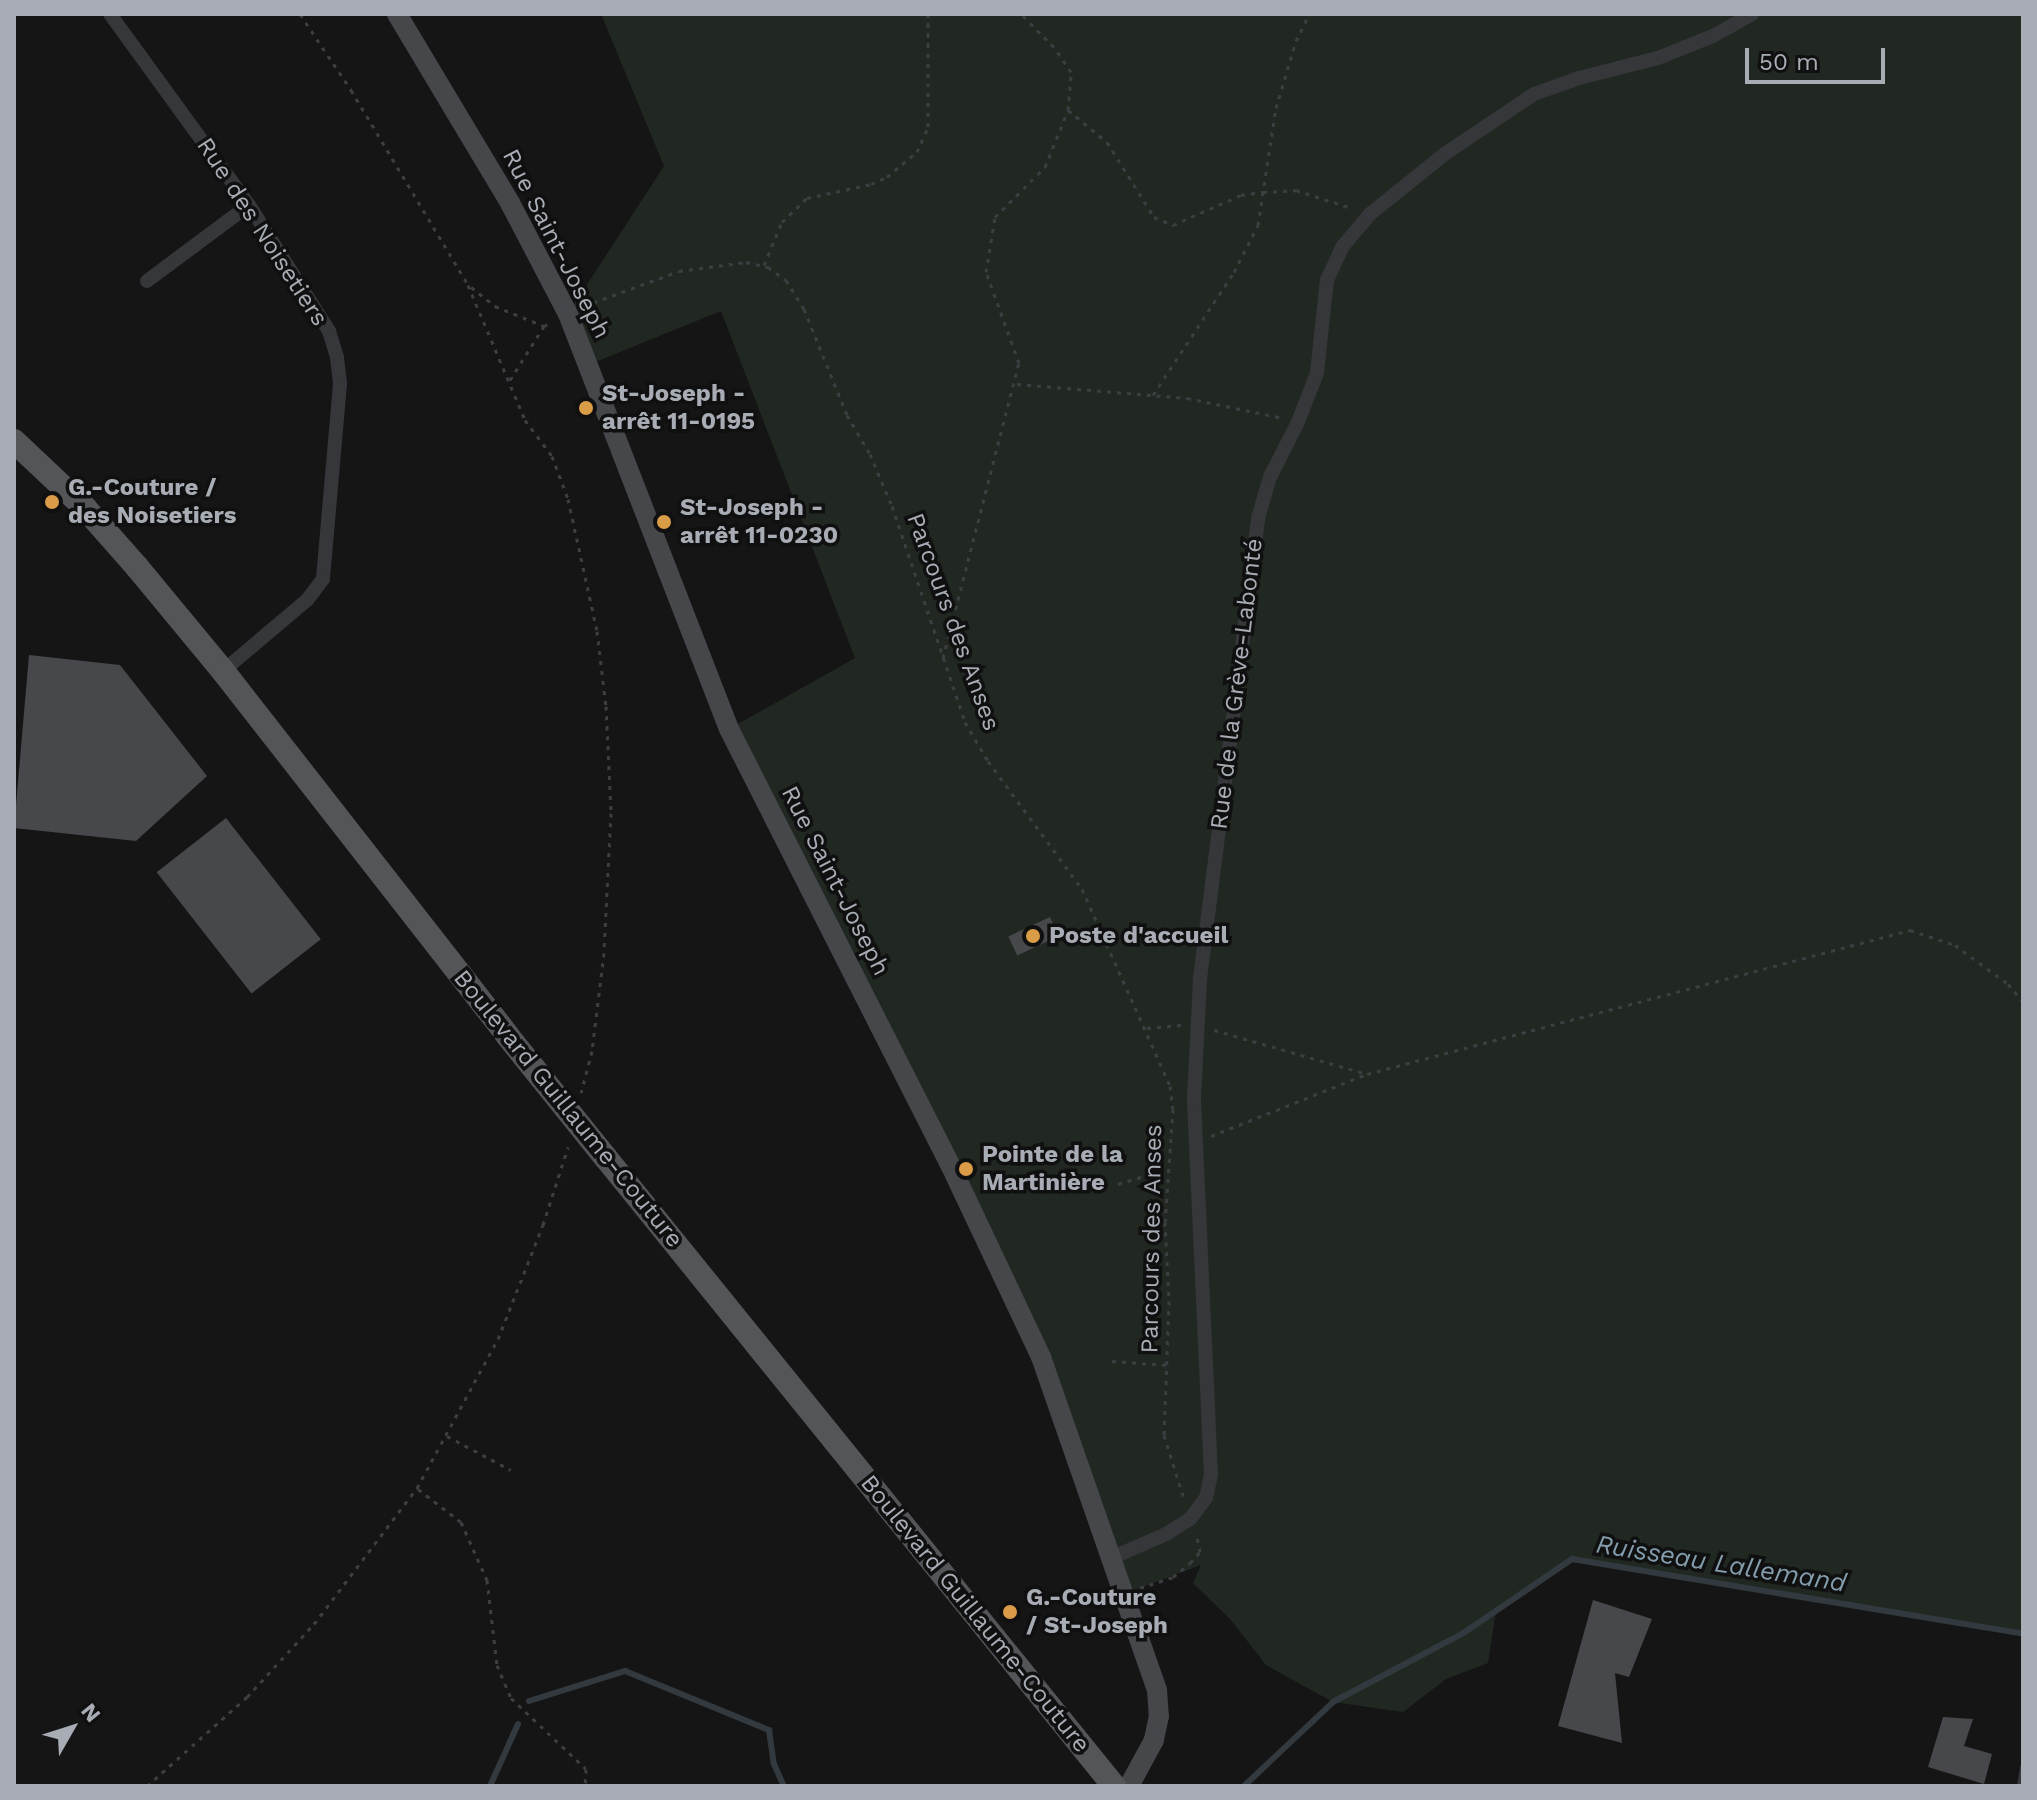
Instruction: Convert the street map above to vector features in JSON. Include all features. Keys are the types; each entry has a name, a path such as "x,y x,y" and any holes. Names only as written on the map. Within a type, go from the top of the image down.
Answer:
{"main road":[{"name":"Boulevard Guillaume-Couture","path":"14,441 85,508 223,671 507,1035 1114,1786"}],"street":[{"name":"Rue des Noisetiers","path":"110,14 249,205 329,331 340,384 323,579 307,600 223,671"},
{"name":"Rue Saint-Joseph","path":"397,14 510,203 568,314 729,729 986,1237 1041,1357 1157,1690 1159,1716 1154,1740 1129,1786"},
{"name":"Rue de la Grève-Labonté","path":"1190,1519 1206,1498 1212,1443 1197,1142 1196,1025 1238,657 1258,518 1270,477 1298,422 1317,373 1327,280 1343,246 1370,214 1446,153 1534,94 1579,78 1658,58 1713,36 1752,14"},
{"path":"147,281 249,205"},
{"path":"1109,1559 1166,1534 1190,1519"}],"lane":[{"path":"2020,1786 2023,1767"}],"path":[{"path":"300,14 351,90 468,285 525,420 552,456 561,477 597,631 606,706 611,813 608,900 592,1051 578,1107"},
{"path":"578,309 679,271 746,262 764,266 782,222 807,198 871,184 887,177 917,152 928,127 928,14"},
{"path":"943,658 993,458 1017,384 1019,363 986,272 995,217 1045,167 1068,110 1071,72 1054,47 1021,14"},
{"path":"1153,395 1234,272 1258,225 1276,108 1296,41 1309,14"},
{"path":"1068,110 1107,142 1154,217 1173,225 1241,195 1296,190 1370,214"},
{"name":"Parcours des Anses","path":"764,266 786,280 804,309 847,415 870,454 892,506 965,722 988,761 1082,889 1147,1028 1170,1086 1173,1109 1165,1222 1169,1301 1164,1435 1190,1519 1200,1540 1200,1552 1173,1577 1122,1595"},
{"path":"468,285 495,306 544,326"},
{"path":"509,382 544,326 553,321"},
{"path":"1017,384 1187,398 1298,422"},
{"path":"1197,1142 1367,1074 1910,930 1955,945 2008,984 2023,1002"},
{"path":"1147,1028 1196,1025 1367,1074"},
{"path":"147,1786 247,1697 314,1624 417,1488 498,1339 543,1225 571,1134"},
{"path":"1118,1184 1150,1174 1168,1175"},
{"path":"1112,1361 1167,1365"},
{"path":"447,1436 511,1470"},
{"path":"417,1488 461,1522 487,1580 497,1665 511,1698 586,1769 585,1786"}],"shaded area":[{"path":"601,14 2023,14 2023,1634 1572,1559 1496,1611 1488,1663 1446,1679 1403,1712 1333,1702 1266,1665 1231,1620 1193,1583 1201,1565 1122,1595 1041,1357 729,729 855,658 721,311 588,365 568,314 664,166"}],"building":[{"path":"29,655 120,665 207,776 136,841 14,828"},
{"path":"226,818 321,939 251,994 157,872"},
{"name":"Poste d'accueil","path":"1050,917 1059,936 1017,955 1008,936"},
{"path":"1593,1600 1652,1619 1629,1677 1615,1673 1622,1743 1558,1726"},
{"path":"1943,1717 1973,1719 1964,1746 1992,1754 1984,1784 1928,1767"}],"waterway":[{"name":"Ruisseau Lallemand","path":"1244,1786 1333,1702 1465,1632 1572,1559 2023,1634"},
{"path":"529,1701 625,1671 769,1730 774,1764 784,1786"},
{"path":"490,1786 518,1724"}],"place":[{"name":"St-Joseph - arrêt 11-0195","path":"586,408"},
{"name":"G.-Couture / des Noisetiers","path":"52,502"},
{"name":"St-Joseph - arrêt 11-0230","path":"664,522"},
{"name":"Poste d'accueil","path":"1033,936"},
{"name":"Pointe de la Martinière","path":"966,1169"},
{"name":"G.-Couture / St-Joseph","path":"1010,1612"}]}
